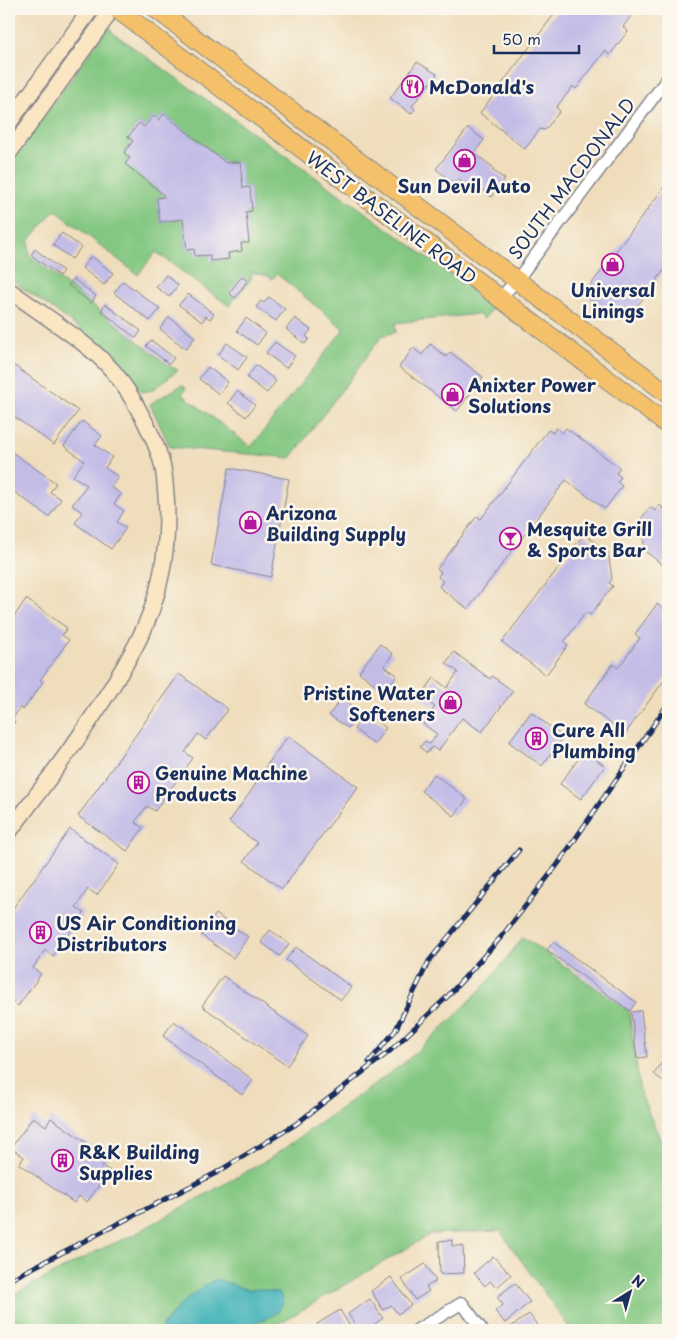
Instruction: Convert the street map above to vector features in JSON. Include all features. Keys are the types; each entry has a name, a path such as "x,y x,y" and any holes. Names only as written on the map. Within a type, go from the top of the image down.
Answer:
{"main road":[{"name":"WEST BASELINE ROAD","path":"117,9 668,425"},
{"name":"WEST BASELINE ROAD","path":"156,9 668,394"},
{"path":"194,68 246,94 286,123 295,124 305,120"}],"street":[{"path":"9,123 91,9"},
{"path":"10,150 106,18 106,9"},
{"name":"SOUTH MACDONALD","path":"500,298 518,280 668,78"},
{"path":"9,290 89,348 114,372 137,406 152,437 164,469 167,512 164,568 150,613 137,644 93,715 9,832"},
{"path":"417,1330 462,1303 482,1330"}],"green space":[{"path":"109,26 113,33 408,243 493,307 484,319 478,314 395,323 396,332 382,336 291,458 170,447 150,404 182,385 186,388 182,394 251,447 344,329 277,274 272,279 268,276 252,272 251,279 229,306 156,252 138,275 55,210 29,241 29,255 168,365 178,370 152,390 141,392 83,331 9,278 9,165","holes":["164,114 226,163 239,162 243,188 250,187 252,211 246,212 249,242 241,243 242,251 228,253 229,259 211,261 210,255 195,256 194,249 187,250 183,219 160,222 157,198 164,197 163,194 125,164 130,158 124,152 133,141 128,137 139,123 144,127 153,116 159,120"]},
{"path":"523,937 629,1011 640,1092 668,1158 668,1330 571,1330 500,1231 431,1234 268,1330 9,1330 9,1297 103,1248 133,1235 269,1159 404,1063 453,1018 489,981"}],"water":[{"path":"216,1279 248,1290 261,1289 280,1293 283,1303 278,1312 269,1317 234,1330 159,1330 184,1302"}],"building":[{"path":"558,9 636,9 623,27 628,31 610,55 605,51 576,89 573,86 556,108 560,111 545,130 540,129 525,149 480,113"},
{"name":"McDonald's","path":"417,62 437,74 412,106 415,109 411,114 390,98"},
{"path":"164,114 226,163 240,162 243,188 250,187 252,211 246,212 249,243 241,243 242,251 228,253 229,259 210,261 210,255 195,256 194,249 187,250 183,219 160,222 157,198 164,197 163,194 125,164 130,158 124,153 133,141 128,137 139,123 144,127 153,116 159,120"},
{"name":"Sun Devil Auto","path":"468,128 484,140 474,153 505,179 491,197 483,190 480,193 477,191 476,193 458,179 454,183 436,169"},
{"path":"668,182 668,265 628,318 618,319 584,294"},
{"path":"62,233 81,247 72,259 53,245"},
{"path":"35,249 63,271 59,276 31,255"},
{"path":"91,256 113,273 104,285 82,268"},
{"path":"166,275 178,285 169,297 156,287"},
{"path":"242,276 248,280 235,298 229,293"},
{"path":"73,279 96,296 91,303 68,285"},
{"path":"123,281 160,309 150,321 114,293"},
{"path":"188,294 214,314 210,319 206,316 202,322 179,305"},
{"path":"269,297 285,309 276,321 256,307 261,301 264,303"},
{"path":"105,304 141,331 136,338 101,311"},
{"path":"169,317 195,337 186,349 160,329"},
{"path":"246,318 266,333 257,345 237,331"},
{"path":"295,318 311,330 306,336 309,339 305,344 286,329"},
{"path":"151,340 174,358 169,364 146,346"},
{"path":"275,342 295,356 286,368 266,353"},
{"path":"227,343 247,357 238,370 218,355"},
{"name":"Anixter Power Solutions","path":"430,344 446,357 450,352 483,377 457,411 399,367 413,348 422,355"},
{"path":"9,362 78,411 54,445 9,413"},
{"path":"256,365 276,381 267,393 247,378"},
{"path":"208,367 228,382 219,394 199,379"},
{"path":"237,391 255,405 246,417 228,403"},
{"path":"82,421 102,436 95,445 112,457 105,468 118,477 111,487 121,494 114,504 124,511 117,522 126,528 111,549 75,523 82,512 72,505 87,485 73,476 84,461 64,446"},
{"path":"556,428 562,433 566,428 620,468 616,473 621,477 617,482 622,486 605,509 566,480 468,609 439,587 443,581 438,577 441,572 437,569 477,516 481,519 548,430 553,433"},
{"path":"9,450 56,483 50,492 61,499 49,517 9,488"},
{"name":"Arizona Building Supply","path":"229,468 289,479 271,577 211,565"},
{"path":"668,503 668,569 645,551 641,519 650,507 655,511 659,505 664,509"},
{"path":"584,534 608,552 612,579 609,583 613,586 590,615 586,612 564,642 568,645 546,675 502,642"},
{"path":"26,599 67,628 62,635 69,640 40,680 43,682 23,710 20,707 12,720 15,722 9,730 9,624"},
{"path":"657,604 668,612 668,675 625,734 584,704 613,664 618,668 640,638 635,634"},
{"path":"380,644 393,654 384,666 397,675 385,692 359,672"},
{"name":"Pristine Water Softeners","path":"454,652 490,679 492,676 513,691 482,732 462,718 438,751 432,747 427,753 420,747 425,741 430,744 437,734 423,724 435,707 420,697 434,678 447,688 458,672 446,663"},
{"name":"Genuine Machine Products","path":"179,674 228,709 206,740 198,734 185,752 193,758 155,811 147,806 135,822 143,828 127,851 78,816"},
{"path":"342,698 361,712 348,728 329,715"},
{"path":"366,712 386,728 374,744 354,729"},
{"name":"Cure All Plumbing","path":"531,712 563,737 542,766 509,742"},
{"path":"288,736 358,787 282,889 244,861 257,843 229,822"},
{"path":"584,751 605,766 581,799 560,784"},
{"path":"434,774 467,799 454,816 421,791"},
{"name":"US Air Conditioning Distributors","path":"70,829 119,864 97,895 88,889 76,907 84,913 53,956 45,950 33,968 41,974 18,1006 9,999 9,914"},
{"path":"216,914 248,937 233,958 201,935"},
{"path":"270,930 289,944 280,956 261,942"},
{"path":"553,942 636,1002 630,1011 547,950"},
{"path":"296,947 351,987 341,1000 286,960"},
{"path":"223,976 308,1036 287,1066 202,1006"},
{"path":"641,1011 647,1057 637,1058 631,1012"},
{"path":"174,1021 253,1080 242,1095 163,1036"},
{"path":"668,1054 668,1085 654,1074"},
{"name":"R&K Building Supplies","path":"33,1117 46,1126 51,1118 108,1158 102,1166 110,1171 87,1202 79,1196 74,1203 19,1164 24,1157 11,1148"},
{"path":"452,1240 452,1246 463,1246 464,1273 440,1274 439,1241"},
{"path":"493,1256 511,1275 496,1288 490,1281 485,1286 474,1273"},
{"path":"425,1264 436,1281 426,1287 429,1291 415,1300 402,1279"},
{"path":"391,1277 411,1305 398,1314 391,1305 383,1310 371,1291"},
{"path":"515,1283 530,1302 505,1323 495,1311 503,1305 497,1297"},
{"path":"370,1299 383,1318 367,1330 359,1330 348,1314"},
{"path":"340,1310 352,1330 320,1330 317,1324"},
{"path":"529,1314 541,1330 508,1329"}],"railway":[{"path":"9,1280 216,1173 296,1124 390,1051 448,996 502,936 558,864 668,704"},
{"path":"369,1062 395,1031 429,961 519,850"}],"place":[{"name":"McDonald's","path":"413,86"},
{"name":"Sun Devil Auto","path":"464,160"},
{"name":"Universal Linings","path":"613,264"},
{"name":"Anixter Power Solutions","path":"452,394"},
{"name":"Arizona Building Supply","path":"250,522"},
{"name":"Mesquite Grill & Sports Bar","path":"511,538"},
{"name":"Pristine Water Softeners","path":"451,702"},
{"name":"Cure All Plumbing","path":"536,739"},
{"name":"Genuine Machine Products","path":"139,782"},
{"name":"US Air Conditioning Distributors","path":"40,932"},
{"name":"R&K Building Supplies","path":"63,1161"}]}
